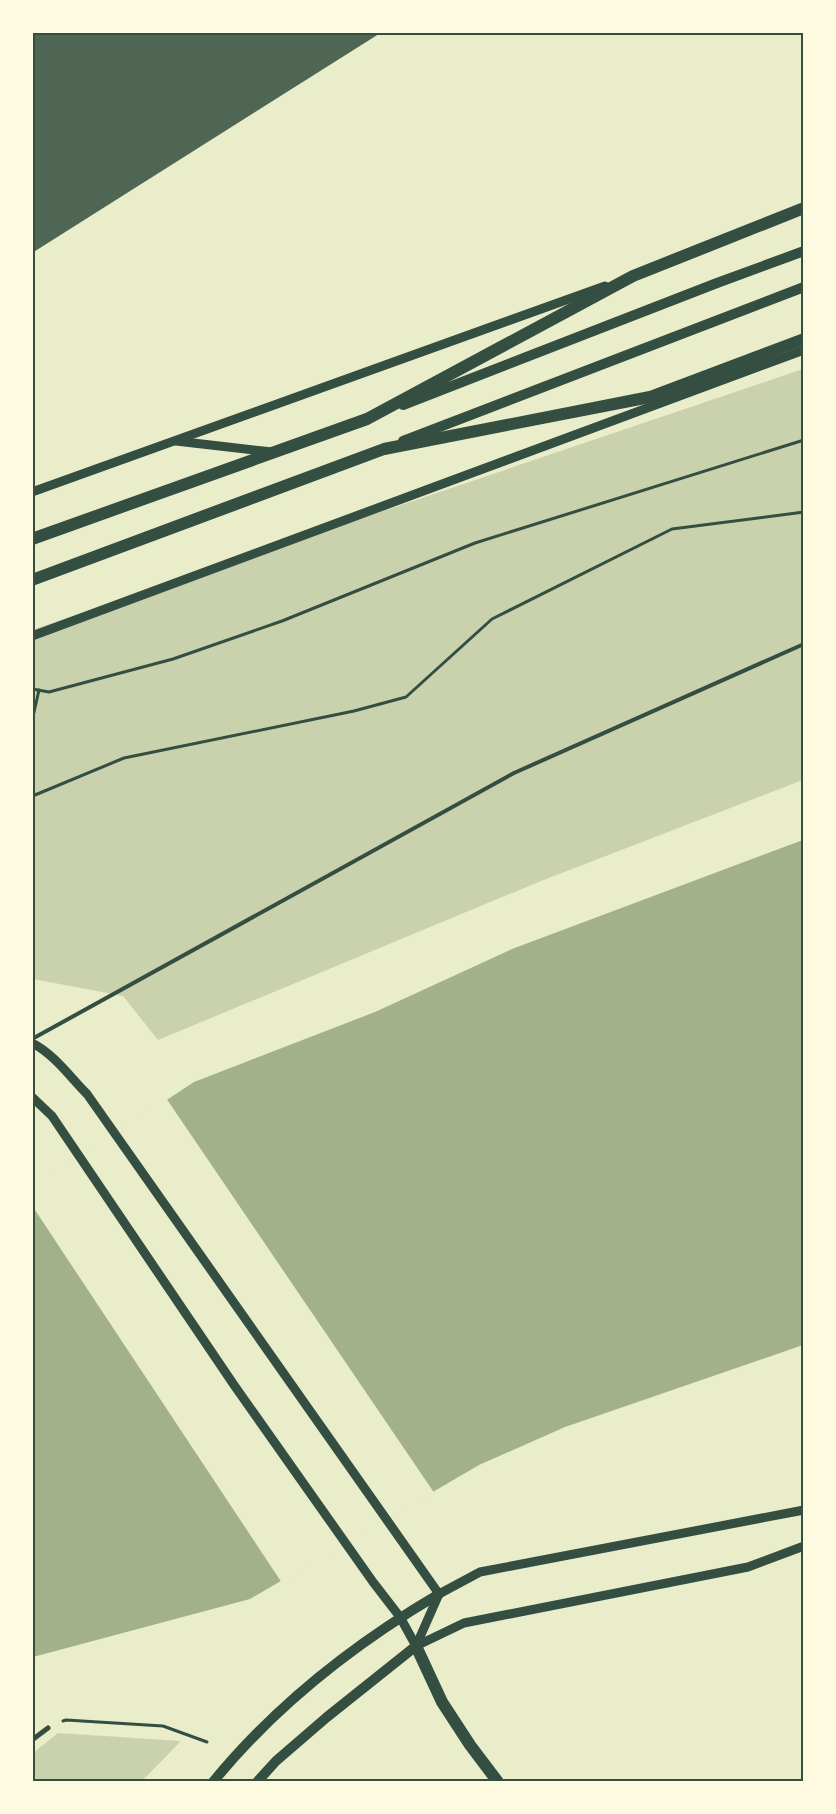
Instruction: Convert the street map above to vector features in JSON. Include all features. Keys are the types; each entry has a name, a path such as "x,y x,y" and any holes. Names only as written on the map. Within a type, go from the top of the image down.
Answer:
{"main road":[{"path":"367,419 633,276 804,208"},
{"path":"32,539 367,419 804,251"},
{"path":"32,580 384,449 804,287"},
{"path":"384,449 650,397 804,339"},
{"path":"213,1782 235,1755 318,1676 400,1617 439,1594"},
{"path":"257,1782 276,1761 327,1717 416,1646 442,1702 470,1745 498,1782"}],"street":[{"path":"32,492 633,276"},
{"path":"32,636 804,350"},
{"path":"174,441 275,452"},
{"path":"32,1041 53,1059 87,1094 439,1594"},
{"path":"32,1097 52,1116 234,1385 373,1582 400,1617 416,1646"},
{"path":"416,1646 439,1594 480,1572 804,1510"},
{"path":"416,1646 464,1623 748,1567 804,1546"},
{"path":"32,1740 48,1728"}],"lane":[{"path":"32,1041 514,773 804,644"}],"path":[{"path":"32,689 49,692 173,659 282,622 475,543 804,440"},
{"path":"32,791 35,795 124,758 354,711 406,696 492,619 672,529 804,512"},
{"path":"32,721 39,690"},
{"path":"48,1728 66,1720 163,1726 206,1742"}],"shaded area":[{"path":"803,369 803,780 541,881 158,1040 123,996 33,979 32,630"},
{"path":"803,840 803,1345 565,1427 479,1465 250,1599 33,1657 33,1188 194,1082 375,1012 512,949"},
{"path":"58,1733 181,1741 142,1781 33,1781 33,1753"}],"pier":[{"path":"166,1098 435,1494 282,1583 33,1207 32,1185"}],"building":[{"path":"32,32 382,32 32,253"}]}
